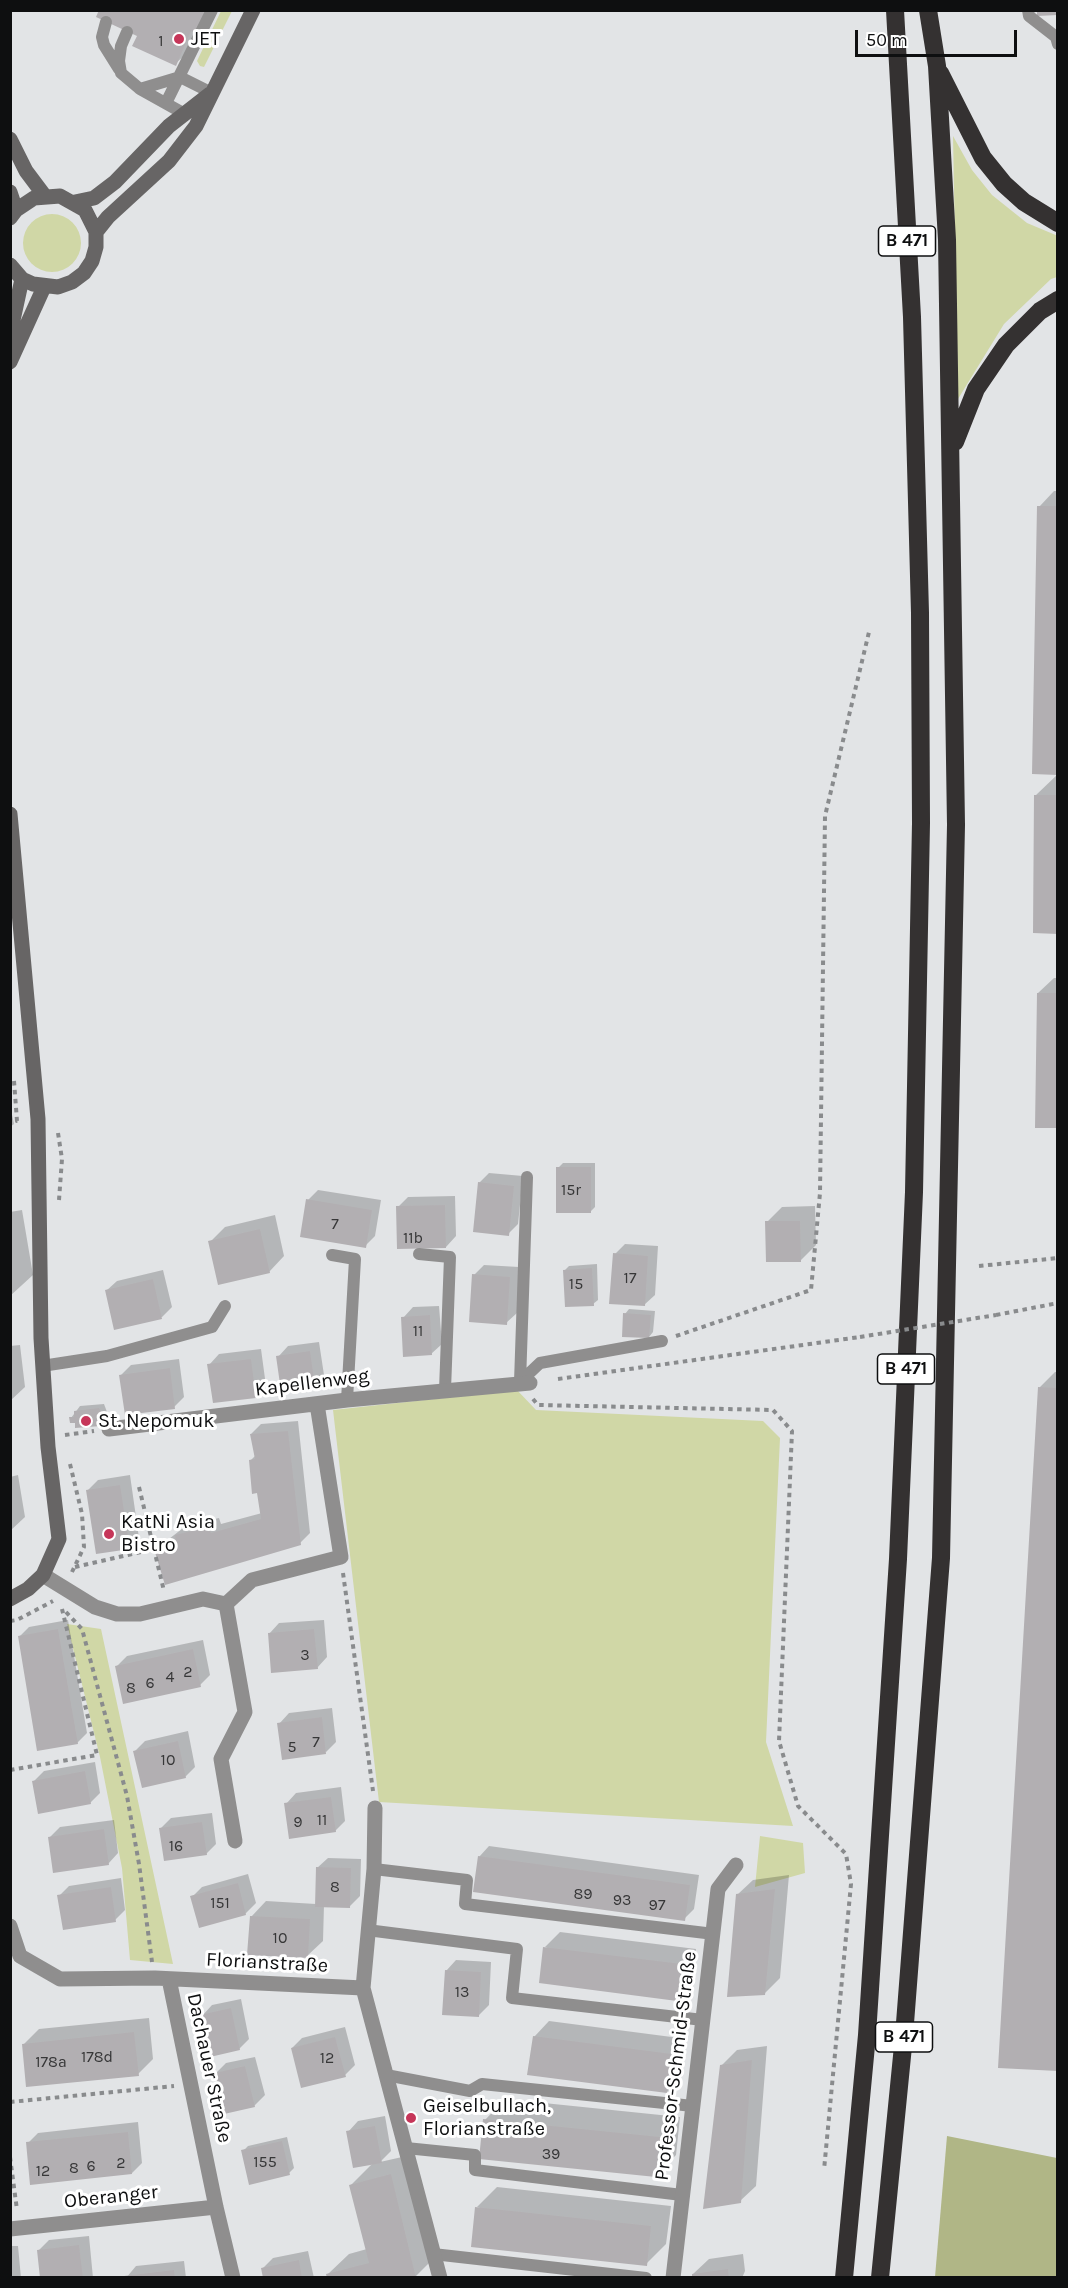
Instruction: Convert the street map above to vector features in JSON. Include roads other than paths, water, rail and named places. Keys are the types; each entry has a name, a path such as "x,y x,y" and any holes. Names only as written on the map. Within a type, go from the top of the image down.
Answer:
{"highway":[{"name":"B 471","path":"880,2277 904,2037 941,1558 956,825 947,240 937,66 928,10"},
{"name":"B 471","path":"844,2277 867,2035 897,1583 914,1180 921,823 920,602 912,317 893,15"},
{"path":"937,66 983,158 1004,184 1024,202 1058,222"},
{"path":"952,450 976,389 1006,345 1040,311 1058,300"}],"street":[{"path":"96,232 108,217 169,161 196,126 253,10"},
{"path":"75,202 94,198 115,182 183,113 212,93"},
{"path":"10,139 26,171 44,195"},
{"path":"10,192 13,214"},
{"path":"10,265 22,279 44,287 58,287 72,282 84,273 92,261 96,246 96,232 85,210 75,202 60,196 44,195 24,203 13,214"},
{"path":"10,334 22,279"},
{"path":"10,362 44,287"},
{"path":"10,814 38,1119 42,1366 59,1539 43,1575 28,1589 10,1599"},
{"name":"Kapellenweg","path":"109,1429 347,1400 525,1383"},
{"path":"226,1604 252,1580 341,1557 317,1404"},
{"path":"43,1575 58,1594 117,1614 140,1614 203,1599 226,1604"},
{"path":"226,1604 245,1712 221,1759 235,1841"},
{"path":"375,1808 374,1869 363,1988 440,2277"},
{"name":"Professor-Schmid-Straße","path":"673,2277 718,1889 736,1865"},
{"path":"10,1926 20,1956 60,1979 162,1978"},
{"name":"Florianstraße","path":"162,1978 363,1988"},
{"name":"Dachauer Straße","path":"162,1978 191,2085 233,2277"},
{"name":"Oberanger","path":"15,2228 216,2207"}],"lane":[{"path":"166,103 212,10"},
{"path":"1028,10 1029,16 1057,38"},
{"path":"1045,16 1057,38"},
{"path":"106,22 102,37 104,45 122,73 140,89 183,113"},
{"path":"122,73 119,61 121,46 127,32"},
{"path":"140,89 180,77 212,93"},
{"path":"525,1383 527,1177"},
{"path":"419,1254 450,1257 446,1390"},
{"path":"332,1255 355,1259 347,1400"},
{"path":"42,1366 107,1356 212,1327 225,1306"},
{"path":"525,1383 540,1363 662,1341"},
{"path":"374,1869 467,1880 465,1904 714,1934"},
{"path":"367,1930 516,1949 512,1998 703,2020"},
{"path":"386,2075 470,2091 482,2084 693,2106"},
{"path":"406,2148 475,2155 475,2170 682,2195"},
{"path":"433,2254 646,2277"}],"place":[{"name":"JET","path":"179,39"},
{"name":"St. Nepomuk","path":"86,1421"},
{"name":"KatNi Asia Bistro","path":"109,1534"},
{"name":"Geiselbullach, Florianstraße","path":"411,2118"}]}
